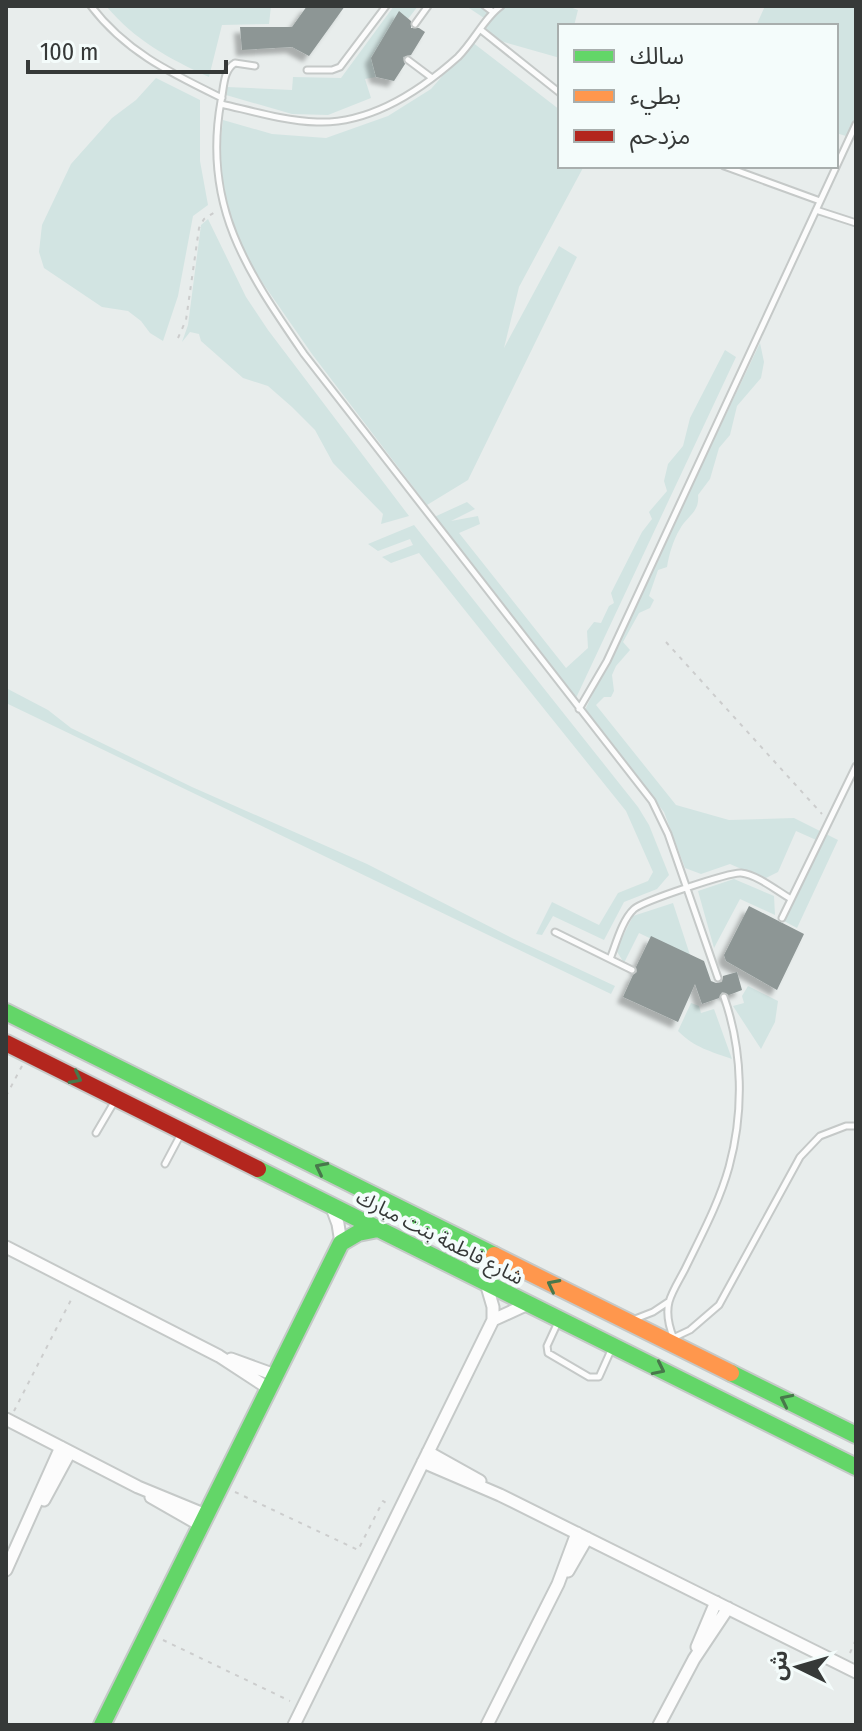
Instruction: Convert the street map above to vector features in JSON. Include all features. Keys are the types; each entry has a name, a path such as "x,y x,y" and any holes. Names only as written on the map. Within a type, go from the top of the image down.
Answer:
{"street":[{"name":"شارع فاطمة بنت مبارك","path":"6,1012 626,1321 676,1342 856,1435"},
{"name":"شارع فاطمة بنت مبارك","path":"6,1043 856,1467"},
{"path":"331,1205 341,1243"},
{"path":"102,1725 341,1243 358,1233 378,1229"},
{"path":"6,1247 272,1381"},
{"path":"294,1725 493,1320 491,1295 486,1283"},
{"path":"493,1320 528,1304"},
{"path":"7,1420 203,1520"},
{"path":"6,1570 66,1450"},
{"path":"426,1457 856,1672"},
{"path":"487,1725 582,1536"},
{"path":"694,1659 716,1602"},
{"path":"659,1725 694,1659 728,1608"}],"lane":[{"path":"91,6 110,29 143,57 221,101 301,121 345,120 387,105 432,78 459,55 501,6"},
{"path":"307,70 332,70 343,65 386,6"},
{"path":"415,24 428,6"},
{"path":"485,6 493,12"},
{"path":"481,30 558,91"},
{"path":"408,60 432,78"},
{"path":"255,66 239,63 229,67 221,101 217,173 223,208 236,244 304,354 652,801 668,834 718,978"},
{"path":"838,162 856,124"},
{"path":"729,168 820,201"},
{"path":"579,709 607,661 835,168"},
{"path":"816,210 856,223"},
{"path":"782,918 856,766"},
{"path":"610,959 632,910 687,888 743,873 791,899"},
{"path":"555,932 632,970"},
{"path":"724,997 734,1032 739,1075 735,1144 718,1200 669,1301 668,1320 676,1342 719,1305 800,1157 820,1136 846,1126 856,1126"},
{"path":"96,1133 117,1098"},
{"path":"165,1164 183,1131"},
{"path":"626,1321 653,1312 669,1301"},
{"path":"560,1319 547,1346 548,1353 589,1377 599,1377 613,1346"}],"path":[{"path":"178,338 186,320 199,228 204,219 223,208"},
{"path":"666,642 829,821"},
{"path":"6,1096 28,1054"},
{"path":"7,1420 79,1284"},
{"path":"223,1478 237,1484 233,1491 358,1550 383,1501 400,1510"},
{"path":"147,1633 303,1707"},
{"path":"844,1666 856,1639"}],"shaded area":[{"path":"106,6 271,6 269,24 222,25 209,77 153,48"},
{"path":"394,6 418,6 408,19 399,12 371,58 376,77 365,79 371,98 328,115 292,114 226,95 227,87 292,90 293,77 341,78"},
{"path":"466,6 567,6 578,10 574,24 558,24 558,57 476,34 484,18"},
{"path":"765,6 856,6 856,139 838,134 838,24 757,24"},
{"path":"472,42 558,108 558,168 583,168 519,287 504,348 559,246 577,257 468,480 427,505 312,354 253,269 226,210 218,164 223,120 272,134 326,138 388,116 431,89"},
{"path":"156,78 200,100 200,161 208,205 193,216 178,296 163,341 128,311 102,307 44,268 39,252 42,225 71,164 112,118 136,100"},
{"path":"208,219 246,297 268,330 409,516 381,524 383,514 333,463 315,430 292,407 268,386 243,378 201,341 199,334 190,332 182,342 188,325 201,225"},
{"path":"760,343 764,362 761,378 737,406 730,435 719,448 710,479 698,495 695,510 678,533 667,567 658,570 649,596 654,600 650,608 639,613 623,642 630,650 612,675 614,691 611,697 604,697 596,705 676,805 729,820 794,818 838,840 797,928 784,921 823,843 796,831 778,872 764,879 730,864 701,874 685,868 664,812 585,710"},
{"path":"725,350 736,357 576,698 432,518 467,502 475,509 451,521 478,516 480,524 459,533 566,668 588,648 587,631 594,622 601,623 609,606 614,603 611,593 642,532 652,519 649,512 667,491 664,481 668,464 683,446 690,418"},
{"path":"414,525 638,807 649,825 669,875 657,889 624,902 604,940 553,916 542,935 536,934 552,902 599,925 618,893 648,881 653,872 626,811 419,553 391,563 382,557 413,545 410,539 378,551 368,544"},
{"path":"6,688 48,710 71,728 192,787 367,864 514,939 615,986 611,994 6,703"},
{"path":"734,879 774,896 775,915 740,899 714,948 698,891"},
{"path":"673,903 691,958 639,933 624,963 616,950 633,916"},
{"path":"748,986 778,1001 775,1022 761,1049 733,1006 744,1003 742,996"},
{"path":"691,1003 699,1006 701,1013 714,1009 732,1059 697,1045 678,1031"}],"building":[{"path":"307,6 345,6 309,56 292,47 242,50 240,27 292,27"},
{"path":"399,11 411,21 411,28 425,32 411,55 403,57 405,64 394,81 376,77 371,58"},
{"path":"749,906 804,934 777,990 726,961 724,955"},
{"path":"651,936 704,961 711,981 722,982 723,976 737,972 742,990 729,995 722,992 719,998 702,1004 695,984 678,1022 623,997"}],"traffic: fast":[{"path":"6,1012 494,1255"},
{"path":"258,1169 856,1467"},
{"path":"102,1725 341,1243 358,1233 378,1229"},
{"path":"731,1373 856,1435"}],"traffic: slow":[{"path":"494,1255 731,1373"}],"traffic: jam":[{"path":"6,1043 258,1169"}]}
